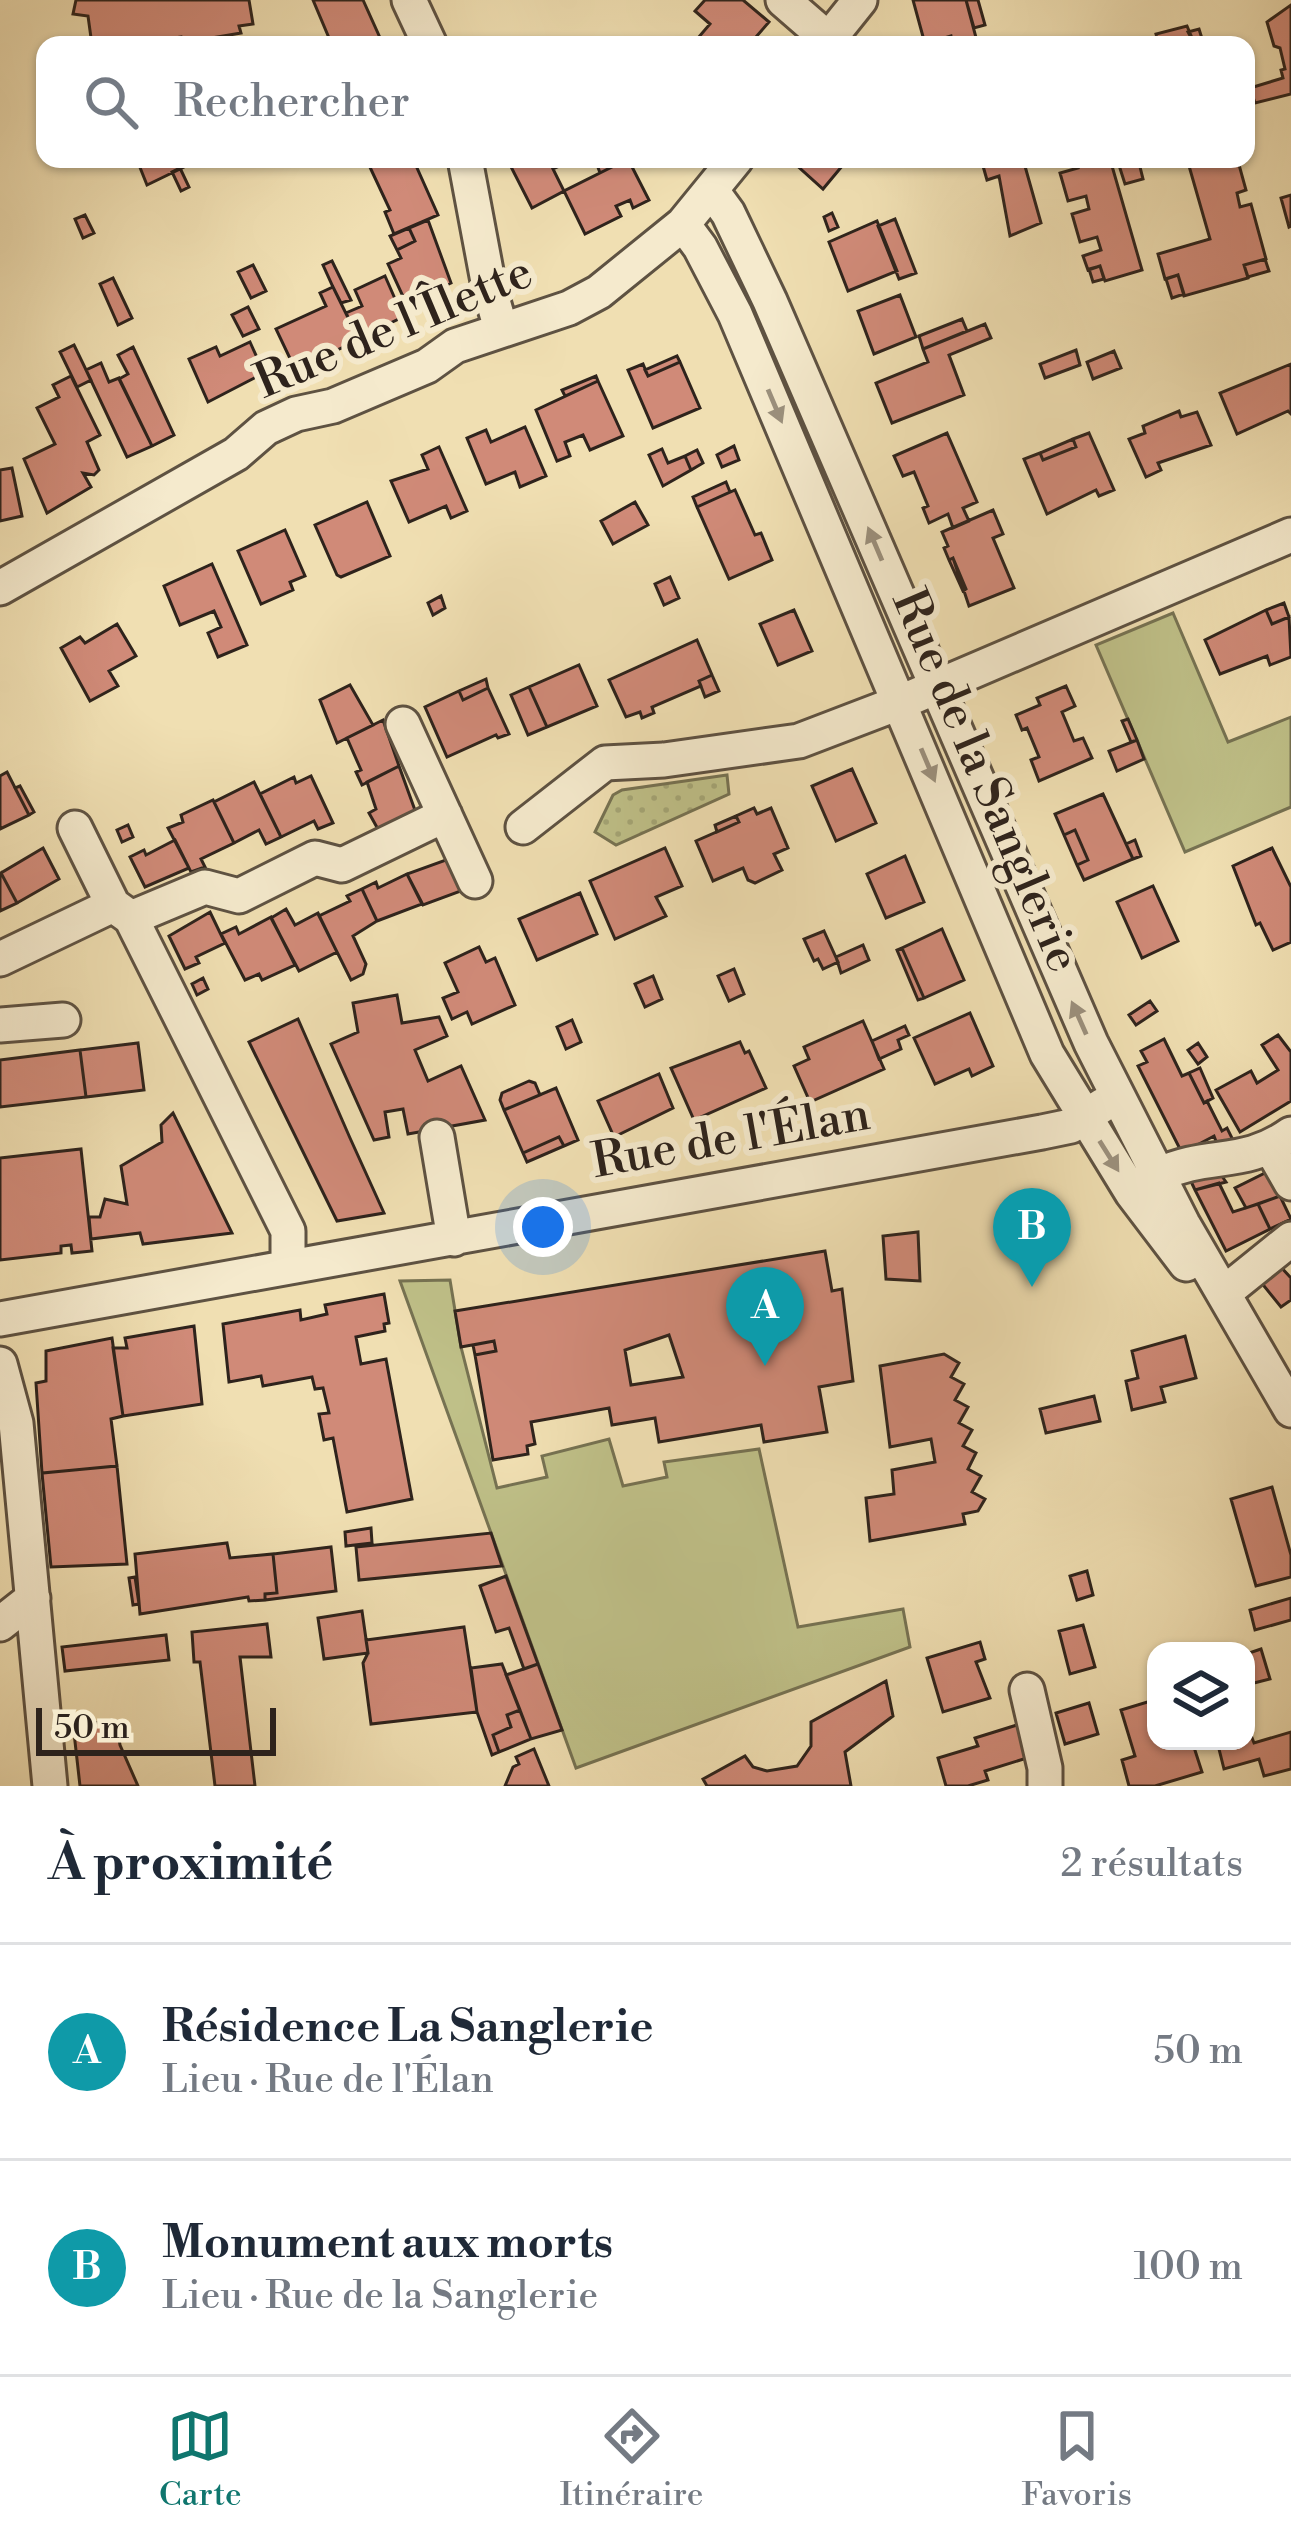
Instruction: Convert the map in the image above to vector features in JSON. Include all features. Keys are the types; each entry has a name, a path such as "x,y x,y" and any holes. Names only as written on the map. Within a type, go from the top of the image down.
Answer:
{"street":[{"path":"409,0 426,36"},
{"path":"783,0 821,36"},
{"path":"832,36 860,0"},
{"path":"467,168 489,287 502,329"},
{"name":"Rue de l'Îlette","path":"0,588 236,454 266,428 296,414 333,406 427,366 455,346 569,308 599,292 682,224 729,168"},
{"name":"Rue de la Sanglerie","path":"712,191 728,213 770,301 1064,985 1158,1175 1224,1293 1270,1353 1291,1410"},
{"name":"Rue de la Sanglerie","path":"682,224 700,247 735,314 1047,1054 1132,1193 1215,1304 1270,1353"},
{"path":"523,827 605,763 664,760 799,741 1291,535"},
{"path":"404,724 475,881"},
{"path":"0,959 122,912 205,887 239,896 315,858 342,865 446,815"},
{"path":"75,828 288,1231 288,1267"},
{"path":"0,1025 63,1020"},
{"name":"Rue de l'Élan","path":"0,1319 1042,1132 1071,1126 1118,1095"},
{"path":"437,1137 454,1239"},
{"path":"1158,1175 1188,1161 1251,1157 1281,1141 1291,1183"},
{"path":"1224,1293 1291,1239"},
{"path":"0,1364 16,1424 11,1488 33,1598 50,1786"},
{"path":"0,1624 33,1598"},
{"path":"1027,1690 1045,1786"}],"green space":[{"path":"1173,613 1228,742 1291,717 1291,807 1185,852 1096,645"},
{"path":"727,775 729,794 616,845 595,832 613,795 622,790"},
{"path":"450,1280 461,1347 497,1488 547,1477 542,1456 609,1439 623,1486 667,1477 664,1462 759,1449 798,1627 903,1609 910,1647 576,1768 400,1281"}],"building":[{"path":"76,0 249,0 253,24 239,26 241,33 223,36 91,36 88,16 73,14"},
{"path":"313,0 363,0 379,36 328,36"},
{"path":"705,0 743,0 769,22 757,36 700,36 710,24 695,11"},
{"path":"913,0 966,0 976,36 923,36"},
{"path":"966,0 978,0 985,25 974,28"},
{"path":"1291,5 1291,94 1255,103 1255,86 1283,78 1281,70 1285,69 1267,22"},
{"path":"1187,26 1191,36 1157,36"},
{"path":"140,168 182,168 147,185"},
{"path":"180,168 189,187 181,191 172,172"},
{"path":"370,168 417,168 438,215 394,234 385,212 390,210"},
{"path":"512,168 555,168 564,191 532,208"},
{"path":"610,168 633,168 649,200 633,208 630,200 616,206 621,216 585,234 564,191"},
{"path":"800,168 840,168 823,189"},
{"path":"984,168 1026,168 1041,223 1010,236 999,176 987,180"},
{"path":"1113,168 1142,270 1105,281 1100,266 1088,270 1083,256 1101,250 1097,237 1080,242 1072,214 1089,209 1086,196 1068,201 1060,173"},
{"path":"1120,168 1140,168 1143,179 1125,184"},
{"path":"1190,168 1240,168 1246,190 1237,193 1240,207 1251,204 1266,259 1244,265 1248,278 1184,296 1178,275 1165,279 1158,254 1210,239"},
{"path":"1291,195 1291,226 1289,227 1281,198"},
{"path":"832,213 838,227 829,231 824,217"},
{"path":"85,215 94,233 83,238 75,219"},
{"path":"895,219 916,273 899,279 878,226"},
{"path":"428,220 451,283 406,303 388,264 401,258 397,250 415,241 409,228"},
{"path":"877,221 897,271 848,291 829,242"},
{"path":"409,228 415,241 397,250 390,236"},
{"path":"1265,259 1269,271 1248,277 1244,265"},
{"path":"332,261 351,300 341,303 333,287 323,265"},
{"path":"253,265 266,291 251,298 238,272"},
{"path":"1100,266 1104,279 1093,282 1089,269"},
{"path":"1178,275 1184,294 1172,298 1166,279"},
{"path":"385,276 403,317 358,338 346,313 362,306 355,290"},
{"path":"113,278 132,318 118,325 100,284"},
{"path":"333,287 359,340 295,369 276,329 326,306 320,293"},
{"path":"900,295 916,337 874,354 858,311"},
{"path":"248,307 259,329 243,336 232,315"},
{"path":"962,319 967,331 923,349 919,336"},
{"path":"985,324 991,338 949,355 964,395 892,423 876,383 928,362 923,349"},
{"path":"250,342 264,373 208,402 189,359 216,347 220,356"},
{"path":"74,345 91,380 77,387 60,352"},
{"path":"133,347 174,435 152,446 119,379 128,374 118,355"},
{"path":"1076,350 1080,365 1045,378 1040,364"},
{"path":"1114,351 1121,368 1093,379 1087,362"},
{"path":"677,356 680,362 648,376 645,370"},
{"path":"680,362 700,408 653,428 628,370 643,364 648,376"},
{"path":"101,363 109,382 119,378 152,446 127,457 86,370"},
{"path":"1291,364 1291,414 1288,411 1237,434 1220,393"},
{"path":"71,376 100,435 87,442 99,470 94,475 83,473 91,487 47,513 24,459 55,444 37,408 59,397 53,385"},
{"path":"596,376 598,381 565,396 562,390"},
{"path":"598,381 623,436 590,450 583,435 565,442 570,456 557,461 536,410"},
{"path":"1179,411 1181,417 1197,412 1211,445 1158,463 1161,470 1146,477 1129,439 1145,433 1143,426"},
{"path":"525,427 546,476 520,487 515,472 486,484 467,438 486,430 491,442"},
{"path":"947,433 977,502 963,508 969,521 953,528 948,514 929,523 923,508 928,506 914,472 903,476 894,456"},
{"path":"1089,433 1114,490 1099,496 1096,490 1047,514 1024,459 1040,453 1043,460 1076,447 1073,439"},
{"path":"1073,439 1076,447 1043,460 1040,453"},
{"path":"734,446 739,460 722,467 717,455"},
{"path":"439,447 467,511 451,518 446,506 409,522 391,481 428,469 422,455"},
{"path":"662,449 668,463 685,456 691,470 663,486 649,455"},
{"path":"697,450 703,463 691,470 685,456"},
{"path":"12,468 22,516 0,521 0,470"},
{"path":"726,482 730,492 697,507 693,497"},
{"path":"735,490 772,560 729,579 697,507"},
{"path":"367,502 390,556 341,577 315,525"},
{"path":"635,502 648,525 613,544 601,521"},
{"path":"993,510 1003,534 993,538 1014,588 969,606 953,558 949,560 944,548 948,546 942,532"},
{"path":"285,530 305,576 290,582 293,590 261,604 238,551"},
{"path":"953,558 966,589 963,591 949,560"},
{"path":"212,564 247,645 218,657 208,633 221,627 214,611 180,625 164,586"},
{"path":"670,577 679,598 664,605 655,584"},
{"path":"441,596 445,608 433,615 428,603"},
{"path":"1284,603 1289,617 1272,624 1266,610"},
{"path":"794,610 812,651 778,665 760,624"},
{"path":"1266,610 1272,624 1289,617 1291,657 1270,665 1267,656 1220,674 1205,640"},
{"path":"117,624 136,656 109,671 118,686 90,701 61,648 80,637 85,643"},
{"path":"697,640 712,675 699,681 701,686 652,707 654,713 626,717 609,680"},
{"path":"579,665 597,706 547,727 529,687"},
{"path":"712,675 719,691 705,697 699,681"},
{"path":"486,679 488,688 463,700 459,691"},
{"path":"350,685 373,725 337,743 320,700"},
{"path":"1066,686 1075,706 1062,712 1074,741 1083,738 1092,758 1039,781 1031,760 1039,757 1016,715 1040,705 1037,698"},
{"path":"529,687 547,727 528,735 511,695"},
{"path":"488,688 509,734 447,757 425,707 459,691 463,700"},
{"path":"1128,719 1137,740 1131,742 1122,721"},
{"path":"383,720 399,766 362,785 356,772 361,770 347,738"},
{"path":"1137,740 1144,759 1117,771 1109,751"},
{"path":"399,766 416,813 379,831 369,813 376,809 367,782"},
{"path":"852,769 876,823 836,841 812,786"},
{"path":"7,772 29,815 0,829 0,776"},
{"path":"311,776 333,823 318,829 314,821 281,837 260,794 294,777 296,783"},
{"path":"254,782 281,837 266,844 259,830 234,843 214,802"},
{"path":"20,786 34,812 29,815 15,788"},
{"path":"1103,794 1133,859 1084,880 1077,865 1088,860 1075,830 1064,835 1055,814"},
{"path":"213,800 234,843 201,859 205,867 191,872 168,828 183,822 181,815"},
{"path":"754,808 757,814 771,808 788,848 774,854 782,870 755,883 743,868 713,881 696,841 739,822 736,816"},
{"path":"736,816 739,822 717,832 715,825"},
{"path":"128,825 133,837 122,842 117,830"},
{"path":"1075,830 1088,860 1077,865 1064,835"},
{"path":"175,840 189,868 145,887 130,857 144,850 146,855"},
{"path":"1135,840 1141,856 1133,859 1126,844"},
{"path":"43,848 59,879 17,903 1,873"},
{"path":"665,848 682,886 656,897 666,916 615,939 590,881"},
{"path":"1272,848 1291,887 1291,942 1273,950 1260,923 1256,925 1233,866"},
{"path":"905,856 924,902 886,918 867,874"},
{"path":"454,857 469,888 423,905 407,874"},
{"path":"0,874 17,903 0,911"},
{"path":"407,874 422,904 377,921 362,889 376,882 378,888"},
{"path":"1153,886 1178,941 1142,958 1117,902"},
{"path":"362,889 377,921 353,936 366,964 363,974 351,980 319,916 350,901 347,896"},
{"path":"580,893 597,934 537,960 519,919"},
{"path":"286,909 295,925 318,913 337,952 299,971 271,918"},
{"path":"210,912 225,943 196,957 199,963 185,969 169,936"},
{"path":"271,917 295,965 262,980 259,974 245,980 221,934 236,927 239,934"},
{"path":"942,929 964,980 924,998 902,948"},
{"path":"824,931 838,962 823,969 804,939"},
{"path":"863,945 869,960 841,973 836,957"},
{"path":"479,947 486,962 495,958 515,1005 472,1024 467,1012 452,1019 443,998 458,992 445,963"},
{"path":"902,948 924,998 918,1000 897,950"},
{"path":"734,969 744,994 729,1001 718,976"},
{"path":"653,976 662,999 645,1007 635,984"},
{"path":"203,978 208,989 197,995 192,984"},
{"path":"397,995 402,1023 439,1017 447,1036 415,1050 428,1081 461,1066 485,1120 408,1134 403,1109 385,1112 389,1137 374,1140 331,1044 358,1032 353,1003"},
{"path":"1150,1001 1157,1011 1136,1025 1129,1015"},
{"path":"970,1013 993,1066 972,1076 969,1069 935,1084 914,1038"},
{"path":"298,1019 384,1213 337,1221 249,1042"},
{"path":"572,1020 581,1042 566,1049 557,1027"},
{"path":"863,1021 884,1069 810,1102 794,1066 809,1059 804,1047"},
{"path":"905,1026 909,1035 898,1040 901,1049 879,1059 872,1041"},
{"path":"1278,1035 1291,1052 1291,1101 1240,1132 1216,1090 1251,1071 1257,1083 1278,1070 1262,1045"},
{"path":"1164,1039 1182,1076 1189,1073 1222,1131 1227,1128 1236,1146 1219,1149 1214,1136 1182,1153 1138,1066 1147,1062 1141,1051"},
{"path":"740,1042 766,1088 694,1120 671,1068"},
{"path":"138,1043 144,1090 86,1097 80,1050"},
{"path":"1198,1043 1207,1057 1198,1064 1188,1050"},
{"path":"80,1050 86,1097 0,1107 0,1060"},
{"path":"1200,1068 1213,1098 1204,1103 1189,1073"},
{"path":"659,1074 673,1108 614,1137 598,1101"},
{"path":"529,1081 540,1095 504,1110 502,1093"},
{"path":"556,1088 578,1140 564,1146 559,1137 523,1153 504,1110"},
{"path":"173,1113 232,1233 143,1244 140,1233 91,1239 89,1217 100,1217 105,1199 127,1204 121,1166 162,1142 161,1125"},
{"path":"559,1137 564,1146 527,1162 523,1153"},
{"path":"81,1149 92,1251 72,1253 71,1245 61,1246 61,1253 0,1260 0,1158"},
{"path":"1217,1169 1226,1182 1195,1190 1188,1175"},
{"path":"1269,1171 1280,1196 1246,1208 1235,1188"},
{"path":"1219,1183 1233,1212 1258,1204 1270,1229 1226,1251 1195,1190"},
{"path":"1280,1196 1291,1219 1270,1229 1258,1204"},
{"path":"918,1232 920,1281 886,1279 883,1236"},
{"path":"825,1251 832,1291 842,1289 853,1381 819,1387 827,1432 764,1442 761,1425 659,1442 655,1418 612,1425 609,1408 531,1422 535,1444 527,1446 528,1454 493,1460 475,1355 496,1351 494,1341 461,1347 455,1311","holes":["669,1335 683,1377 631,1385 625,1350"]},
{"path":"1279,1265 1291,1278 1291,1300 1281,1307 1260,1281"},
{"path":"384,1294 389,1323 384,1324 385,1331 356,1337 361,1364 386,1359 412,1499 347,1512 333,1438 324,1440 319,1414 329,1413 323,1388 315,1389 312,1377 263,1386 261,1376 229,1382 223,1324 300,1310 301,1320 327,1314 325,1305"},
{"path":"194,1326 202,1404 123,1416 113,1348 127,1348 125,1338"},
{"path":"1185,1336 1196,1378 1161,1387 1165,1402 1132,1410 1126,1381 1138,1378 1132,1351"},
{"path":"112,1338 123,1416 111,1419 117,1466 42,1473 36,1383 46,1381 46,1351"},
{"path":"494,1341 496,1351 475,1355 473,1345"},
{"path":"944,1354 959,1363 951,1377 964,1384 955,1400 968,1407 959,1423 972,1430 963,1446 976,1453 968,1469 981,1476 972,1492 985,1499 978,1511 963,1514 965,1524 870,1541 866,1498 894,1494 892,1470 935,1462 931,1439 890,1447 880,1366"},
{"path":"1094,1396 1100,1421 1046,1433 1040,1409"},
{"path":"117,1466 127,1564 51,1567 42,1473"},
{"path":"1272,1487 1291,1555 1291,1577 1256,1586 1231,1499"},
{"path":"371,1528 372,1543 346,1546 345,1532"},
{"path":"491,1533 502,1566 359,1580 356,1547"},
{"path":"227,1543 230,1558 273,1554 277,1593 265,1594 265,1600 249,1601 248,1597 140,1614 135,1554"},
{"path":"331,1547 336,1591 265,1600 265,1594 277,1593 273,1554"},
{"path":"1087,1571 1093,1595 1077,1600 1070,1576"},
{"path":"506,1576 538,1664 524,1669 509,1628 496,1632 480,1586"},
{"path":"135,1577 139,1604 133,1605 129,1578"},
{"path":"1291,1598 1291,1620 1255,1630 1250,1610"},
{"path":"362,1611 368,1653 324,1659 318,1618"},
{"path":"267,1624 271,1657 240,1657 255,1786 215,1786 192,1632"},
{"path":"1083,1625 1095,1667 1070,1674 1059,1631"},
{"path":"464,1627 477,1712 371,1724 363,1663 368,1653 366,1640"},
{"path":"166,1635 169,1660 65,1671 62,1647"},
{"path":"980,1642 985,1659 976,1662 990,1698 943,1712 927,1658"},
{"path":"1261,1649 1270,1679 1255,1683 1255,1651"},
{"path":"502,1664 520,1710 507,1715 511,1727 493,1735 499,1752 492,1755 477,1712 471,1668"},
{"path":"538,1664 562,1730 531,1739 506,1675"},
{"path":"886,1681 893,1716 845,1752 851,1786 707,1786 703,1779 745,1756 753,1767 767,1771 797,1766 811,1746 811,1722"},
{"path":"1147,1702 1147,1750 1195,1750 1202,1772 1155,1786 1129,1786 1122,1760 1135,1756 1121,1710"},
{"path":"1089,1703 1098,1734 1065,1744 1056,1713"},
{"path":"520,1710 531,1739 499,1752 493,1735 511,1727 507,1715"},
{"path":"116,1721 120,1745 138,1786 80,1786 73,1724"},
{"path":"1017,1725 1027,1758 985,1771 988,1780 946,1786 938,1758 978,1746 975,1738"},
{"path":"1291,1732 1291,1769 1264,1776 1259,1759 1224,1769 1219,1750 1255,1750 1255,1743"},
{"path":"534,1749 549,1786 505,1786 519,1764 516,1757"}],"place":[{"name":"Monument aux morts","path":"1032,1287"},
{"name":"Résidence La Sanglerie","path":"765,1366"}]}
